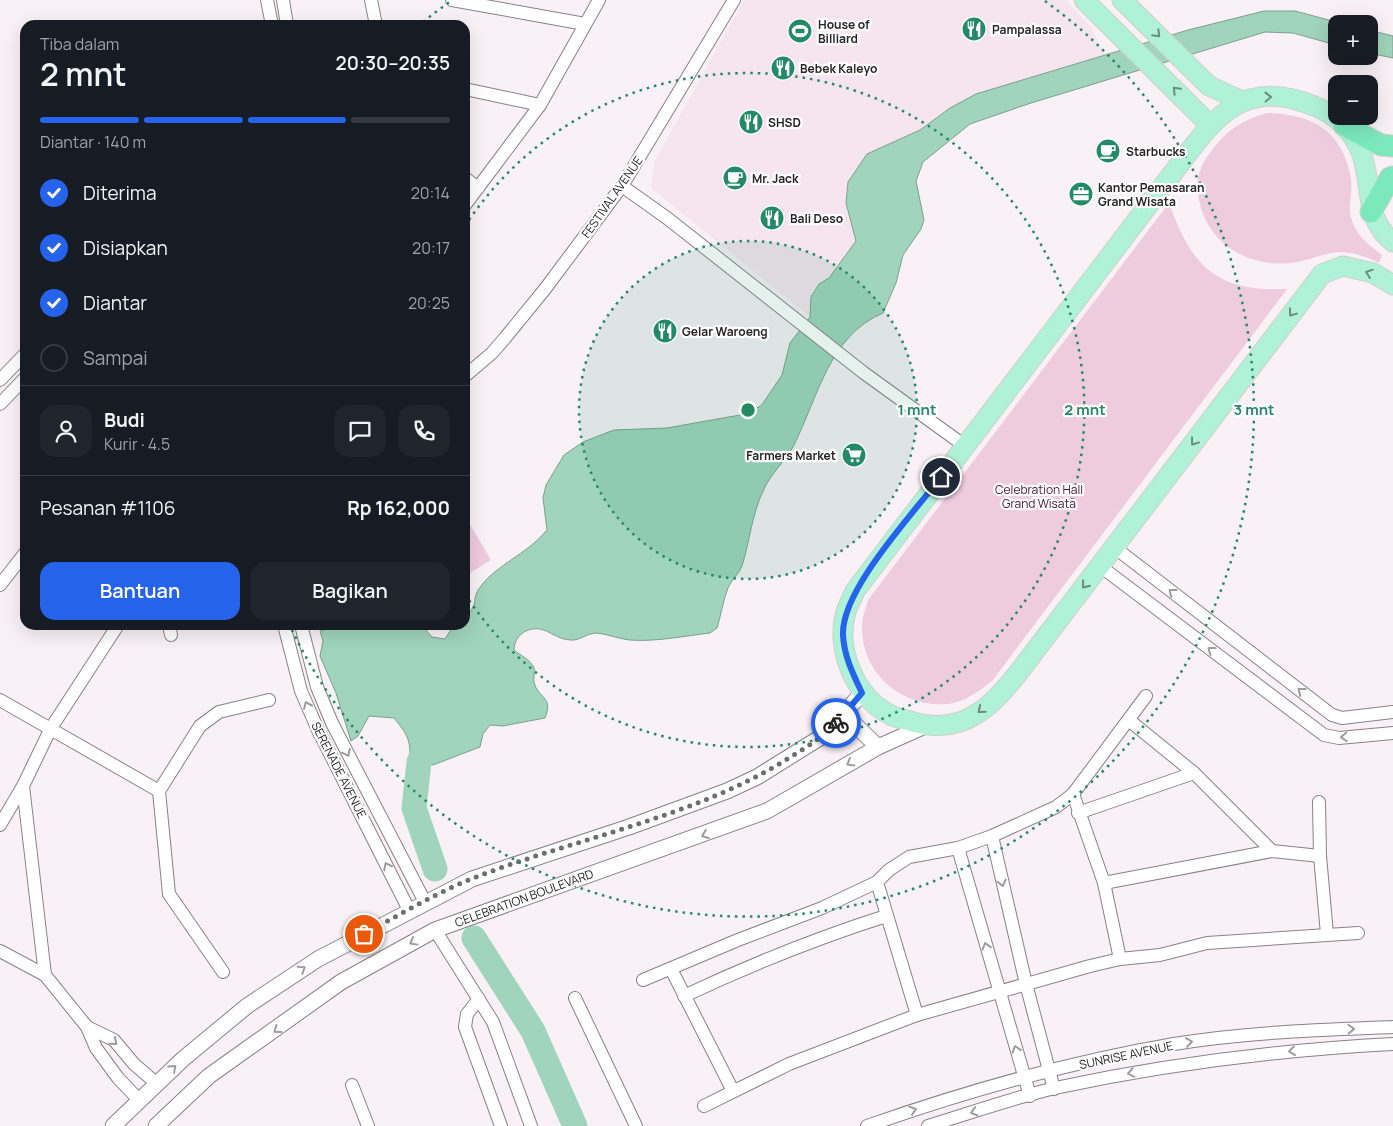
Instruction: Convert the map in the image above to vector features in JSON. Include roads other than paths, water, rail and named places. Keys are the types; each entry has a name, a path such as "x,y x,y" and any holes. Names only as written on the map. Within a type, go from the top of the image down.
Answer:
{"highway":[{"path":"1344,125 1381,145 1393,146"},
{"path":"1371,212 1390,178 1393,177"}],"main road":[{"path":"1084,0 1210,125"},
{"path":"1122,0 1209,86 1242,101"},
{"path":"1328,112 1283,97 1261,96 1242,101 1210,125 862,580 849,605 845,620 844,643 847,660 862,693 888,714 925,726 946,725 973,717 1002,693 1322,274 1343,266 1373,273 1393,285"},
{"path":"1344,125 1361,153 1371,212 1387,238 1393,242"}],"street":[{"path":"267,0 271,20"},
{"path":"283,0 286,20"},
{"path":"371,0 375,20"},
{"path":"452,0 585,24"},
{"path":"470,198 540,105 599,0"},
{"name":"FESTIVAL AVENUE","path":"470,372 497,348 545,289 622,186 734,0"},
{"path":"470,90 540,105"},
{"path":"470,182 478,188"},
{"path":"622,186 667,218 844,358 965,446"},
{"path":"0,380 20,359"},
{"path":"0,404 20,383"},
{"path":"1114,547 1332,715 1342,718 1393,712"},
{"path":"0,585 20,560"},
{"path":"1100,566 1324,736 1339,738 1393,733"},
{"path":"0,825 23,786 51,728 115,630"},
{"name":"SERENADE AVENUE","path":"285,630 301,691 409,910"},
{"name":"SERENADE AVENUE","path":"302,630 317,686 332,723 425,902"},
{"path":"113,1126 156,1083 247,1006 318,959 472,878 629,827 727,791 795,755 826,734 862,693"},
{"path":"643,980 738,940 822,908 877,882 889,870 909,857 958,848 992,836 1048,811 1073,794 1130,721 1146,696"},
{"path":"0,700 159,791"},
{"path":"223,972 169,894 159,791 200,726 219,712 269,700"},
{"path":"844,714 878,747"},
{"path":"1130,721 1194,773 1272,851"},
{"name":"CELEBRATION BOULEVARD","path":"156,1126 208,1076 341,982 435,930 766,811 878,747 925,726"},
{"path":"1078,813 1194,773"},
{"path":"23,786 45,975"},
{"path":"1073,794 1078,813 1104,882 1120,959"},
{"path":"1319,802 1320,856 1327,934"},
{"path":"992,836 1026,984 1054,1089"},
{"path":"958,848 1030,1096"},
{"path":"1104,882 1272,851 1320,856"},
{"path":"877,882 917,1015"},
{"path":"684,996 739,970 842,930 886,916"},
{"path":"435,930 492,1022 531,1126"},
{"path":"704,1106 789,1064 917,1015 1120,959 1160,955 1208,943 1358,933"},
{"path":"0,950 45,975 88,1027 96,1048 118,1078 139,1100"},
{"path":"671,969 733,1091"},
{"path":"575,998 636,1126"},
{"path":"479,999 467,1014 465,1027 502,1126"},
{"path":"88,1027 114,1040 134,1064 156,1083"},
{"name":"SUNRISE AVENUE","path":"867,1126 962,1094 1049,1070 1173,1044 1294,1030 1393,1027"},
{"name":"SUNRISE AVENUE","path":"928,1126 1054,1089 1174,1065 1321,1048 1393,1044"},
{"path":"352,1085 364,1124"}],"waterway":[{"path":"433,731 419,762 414,808 435,869"},
{"path":"474,938 533,1031 575,1126"}],"place":[{"name":"Pampalassa","path":"974,29"},
{"name":"House of Billiard","path":"800,31"},
{"name":"Bebek Kaleyo","path":"783,68"},
{"name":"SHSD","path":"751,122"},
{"name":"Starbucks","path":"1108,151"},
{"name":"Mr. Jack","path":"735,178"},
{"name":"Kantor Pemasaran Grand Wisata","path":"1081,194"},
{"name":"Bali Deso","path":"772,218"},
{"name":"Gelar Waroeng","path":"665,331"},
{"name":"Farmers Market","path":"854,455"}],"park label":[{"name":"Celebration Hall Grand Wisata","path":"1039,496"}]}
